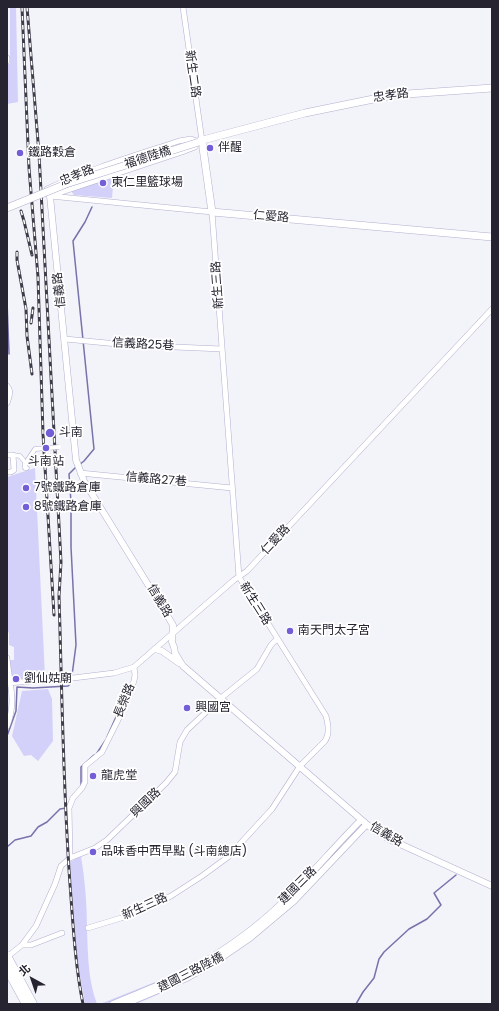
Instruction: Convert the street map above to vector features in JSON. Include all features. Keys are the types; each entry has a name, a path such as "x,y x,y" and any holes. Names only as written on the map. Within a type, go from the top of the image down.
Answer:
{"main road":[{"name":"忠孝路","path":"200,141 305,113 393,95 492,88"},
{"name":"福德陸橋","path":"7,208 66,184 200,141"},
{"name":"新生三路","path":"200,141 212,212"},
{"name":"仁愛路","path":"212,212 492,237"},
{"path":"7,957 34,1004"},
{"path":"7,969 26,1004"}],"street":[{"name":"新生二路","path":"183,7 200,141"},
{"name":"忠孝路","path":"192,139 200,141 195,147 50,196 47,189 70,178 179,141 192,139"},
{"name":"仁愛路","path":"50,196 212,212"},
{"name":"信義路","path":"50,196 76,460 80,474 173,624 174,631 172,642 175,653 183,666 300,766 366,825 389,839 492,886"},
{"name":"新生三路","path":"88,928 120,918 155,904 177,892 233,852 272,809 300,766 328,737 329,725 326,716 239,577 212,212"},
{"name":"仁愛路","path":"239,577 247,571 492,309"},
{"name":"信義路25巷","path":"65,339 121,344 222,349"},
{"path":"7,386 10,394 7,403"},
{"path":"27,461 36,449 59,447"},
{"path":"7,455 20,456 25,462 25,468 27,468"},
{"path":"7,472 14,470 13,455"},
{"name":"信義路27巷","path":"80,474 232,488"},
{"name":"長榮路","path":"70,858 69,808 73,798 85,782 85,766 102,752 122,712 136,675 134,667 174,631 239,577"},
{"name":"興國路","path":"70,858 94,848 107,840 166,783 175,772 179,748 184,734 203,714 257,669 271,645 277,639"},
{"path":"155,649 162,651 183,666"},
{"path":"7,658 9,683 12,689 13,698 7,726"},
{"path":"73,678 114,673 134,667"},
{"path":"9,683 45,680"},
{"name":"建國三路","path":"231,948 270,915 299,887 361,820"},
{"name":"建國三路","path":"231,948 250,938 294,901 366,825"},
{"path":"7,957 22,945 36,926 55,884 61,866 70,858"},
{"path":"22,945 31,945 62,933"},
{"name":"建國三路陸橋","path":"113,1004 182,974 231,948"},
{"name":"建國三路陸橋","path":"126,1004 187,978 231,948"}],"shaded area":[{"path":"10,7 16,7 18,102 7,104 7,64 10,64"},
{"name":"東仁里籃球場","path":"114,176 112,198 74,195 71,191"},
{"path":"35,468 45,677 11,680 10,660 14,660 14,647 9,645 9,633 7,630 7,477"},
{"path":"48,689 52,699 53,741 38,761 31,755 24,756 12,736 22,691"},
{"path":"81,856 86,893 89,967 97,1004 85,1004 77,960 70,862"},
{"path":"160,980 166,991 136,1004 100,1004"}],"waterway":[{"path":"79,465 94,449 73,241 85,222 92,207"},
{"path":"7,301 9,354"},
{"path":"7,736 16,711 17,687 33,688 68,686 71,683 76,645 69,474 76,467"},
{"path":"107,737 124,699"},
{"path":"97,753 105,741"},
{"path":"81,785 81,767 94,755"},
{"path":"7,847 15,840 31,836 38,827 47,822 60,809 66,808 73,795"},
{"path":"356,1004 374,978 379,959 384,952 409,929 427,919 441,905 434,893 456,875"}],"tunnel":[{"path":"45,680 73,678"}],"railway":[{"path":"22,7 29,168 38,277 43,434 54,615"},
{"path":"27,7 39,154 61,562 59,596 68,848 75,944 83,1004"},
{"path":"21,211 32,255"},
{"path":"17,252 17,260 26,309 27,336 32,374"},
{"path":"31,323 33,308"}],"place":[{"name":"伴醒","path":"210,148"},
{"name":"鐵路穀倉","path":"20,153"},
{"name":"東仁里籃球場","path":"103,183"},
{"name":"斗南","path":"50,433"},
{"name":"斗南站","path":"46,448"},
{"name":"7號鐵路倉庫","path":"26,488"},
{"name":"8號鐵路倉庫","path":"26,507"},
{"name":"南天門太子宮","path":"290,631"},
{"name":"劉仙姑廟","path":"16,679"},
{"name":"興國宮","path":"187,708"},
{"name":"龍虎堂","path":"93,776"},
{"name":"品味香中西早點 (斗南總店)","path":"93,852"}]}
